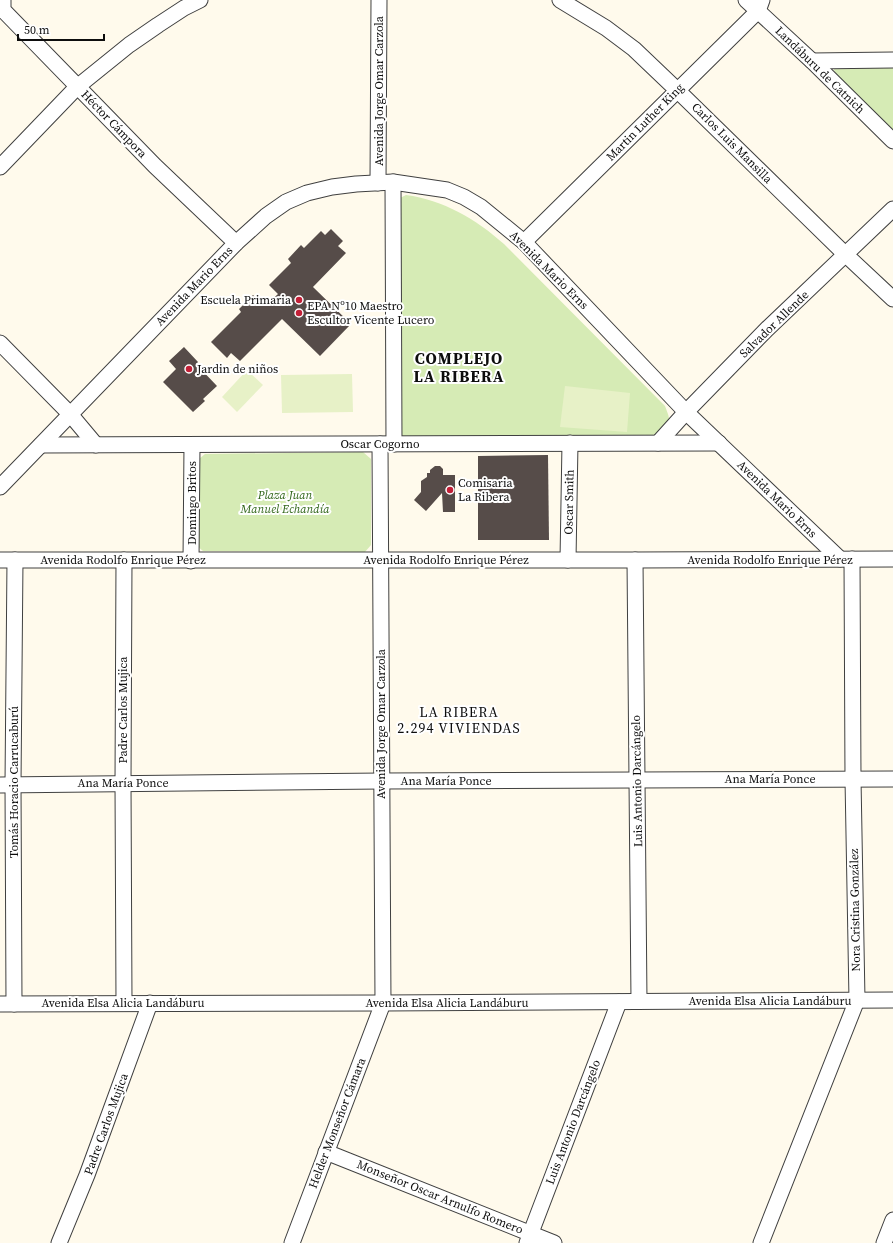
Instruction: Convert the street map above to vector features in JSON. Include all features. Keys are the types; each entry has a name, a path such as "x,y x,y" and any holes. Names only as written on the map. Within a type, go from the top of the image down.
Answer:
{"street":[{"path":"2,8 15,0"},
{"path":"0,167 77,86 158,25 184,8 200,0"},
{"name":"Avenida Jorge Omar Carzola","path":"379,0 386,182 387,444 381,560 383,1003"},
{"name":"Carlos Luis Mansilla","path":"560,0 606,28 634,49 893,299"},
{"name":"Landáburu de Catnich","path":"746,0 760,5 812,61 893,141"},
{"name":"Martin Luther King","path":"524,242 678,90 760,5"},
{"name":"Héctor Cámpora","path":"2,8 156,166 236,243"},
{"path":"812,61 893,60"},
{"name":"Avenida Mario Erns","path":"0,486 236,243 266,216 286,202 307,193 332,187 386,182 447,190 464,197 481,207 524,242 686,412 846,559"},
{"name":"Salvador Allende","path":"658,443 767,329 893,209"},
{"path":"0,343 70,414 96,445"},
{"name":"Oscar Smith","path":"568,560 570,443"},
{"name":"Oscar Cogorno","path":"41,445 719,443"},
{"name":"Domingo Britos","path":"192,445 192,561"},
{"name":"Nora Cristina González","path":"762,1243 857,1000 846,559"},
{"name":"Avenida Rodolfo Enrique Pérez","path":"7,560 192,561 893,559"},
{"name":"Tomás Horacio Carrucaburú","path":"7,560 7,1004"},
{"name":"Padre Carlos Mujica","path":"124,560 124,1003"},
{"name":"Luis Antonio Darcángelo","path":"635,560 639,1001"},
{"name":"Ana María Ponce","path":"7,784 893,779"},
{"name":"Avenida Elsa Alicia Landáburu","path":"7,1004 893,1000"},
{"name":"Luis Antonio Darcángelo","path":"529,1238 619,1002"},
{"name":"Padre Carlos Mujica","path":"60,1243 88,1175 150,1003"},
{"name":"Helder Monseñor Cámara","path":"292,1243 383,1003"},
{"name":"Monseñor Oscar Arnulfo Romero","path":"326,1152 529,1238 554,1243"},
{"path":"884,1243 893,1220"}],"green space":[{"path":"893,65 893,132 835,74 834,69 836,67"},
{"path":"406,195 433,201 458,212 482,226 504,244 665,406 669,419 666,427 660,432 644,437 428,436 405,440 400,439 400,198"},
{"path":"247,370 263,385 237,412 222,397"},
{"path":"352,374 353,412 282,413 281,375"},
{"path":"565,386 630,393 627,432 560,427"},
{"name":"Plaza Juan Manuel Echandía","path":"363,452 371,459 371,545 365,552 203,551 197,546 199,459 205,454"}],"building":[{"name":"EPA Nº10 Maestro Escultor Vicente Lucero","path":"331,229 343,241 338,246 346,253 313,287 351,324 320,356 282,319 240,361 231,353 227,358 211,342 241,312 239,309 253,295 265,306 278,294 269,285 291,263 288,259 301,245 304,248 321,231 325,235"},
{"path":"184,347 198,362 196,364 217,386 203,399 205,401 193,412 163,382 176,369 169,361"},
{"path":"548,455 549,540 478,540 478,456"},
{"name":"Comisaria La Ribera","path":"435,466 440,466 443,469 443,475 455,475 455,512 443,512 442,493 426,511 414,500 421,492 421,481 427,477 427,473 430,473 430,470"}],"place":[{"name":"Escuela Primaria","path":"299,300"},
{"name":"EPA Nº10 Maestro Escultor Vicente Lucero","path":"299,313"},
{"name":"Jardin de niños","path":"189,369"},
{"name":"Comisaria La Ribera","path":"450,490"}],"district":[{"name":"COMPLEJO LA RIBERA","path":"459,367"},
{"name":"LA RIBERA 2.294 VIVIENDAS","path":"459,720"}]}
